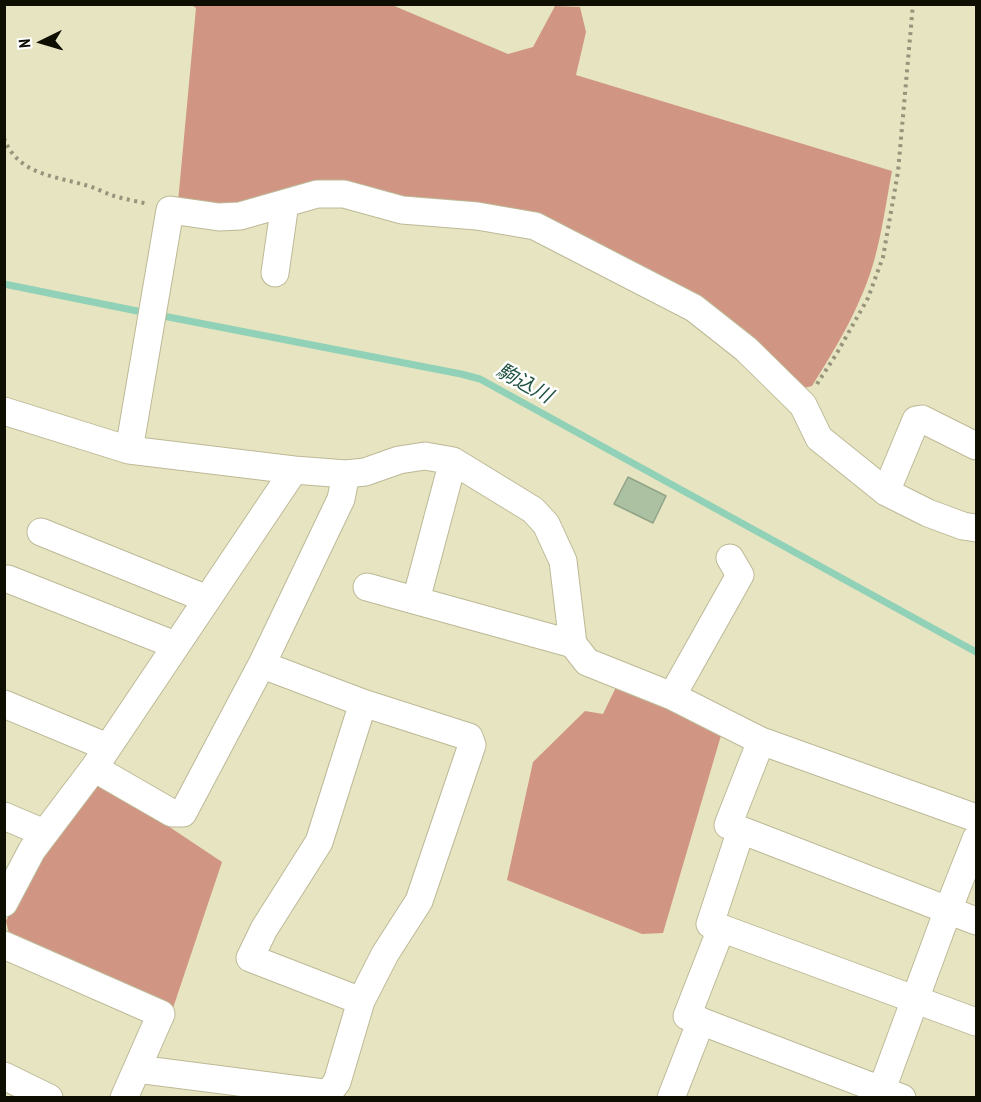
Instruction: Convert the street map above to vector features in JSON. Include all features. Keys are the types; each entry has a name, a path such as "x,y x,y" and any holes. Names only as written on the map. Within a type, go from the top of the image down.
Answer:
{"street":[{"path":"129,450 170,210 219,217 240,216 317,194 344,194 402,210 477,216 535,226 694,308 747,349 803,405 819,438 886,492 928,513 963,526 976,528"},
{"path":"275,273 285,203"},
{"path":"4,411 129,450 294,470 346,474 365,472 399,460 425,456 453,461 533,510 546,524 563,561 573,644 587,662 672,696 761,741 976,818"},
{"path":"886,492 916,420 922,419 976,446"},
{"path":"416,600 453,461"},
{"path":"4,903 32,850 100,758 294,470"},
{"path":"4,704 100,758 172,813 183,813 263,662 341,499 346,474"},
{"path":"41,532 207,599"},
{"path":"672,696 740,575 730,558"},
{"path":"8,579 175,645"},
{"path":"366,587 573,644"},
{"path":"137,1070 338,1094 337,1082 361,1001 385,954 419,901 472,745 469,737 363,703 268,667 263,662"},
{"path":"361,1001 250,958 264,929 319,842 363,703"},
{"path":"761,741 728,825 976,921"},
{"path":"4,816 44,833"},
{"path":"741,830 710,924 976,1022"},
{"path":"721,929 687,1016 886,1095 916,999 976,839"},
{"path":"4,945 161,1014 124,1098"},
{"path":"671,1098 700,1021"},
{"path":"4,1076 49,1098"}],"path":[{"path":"803,405 863,308 883,257 898,172 914,4"},
{"path":"4,138 19,161 34,171 56,179 86,185 113,196 170,210"}],"shaded area":[{"path":"190,4 392,5 508,54 533,47 555,6 580,7 586,32 576,75 892,171 877,251 856,309 812,386 796,390 539,220 367,193 238,212 178,202 196,8"},
{"path":"617,685 722,732 663,933 642,934 507,880 533,762 585,711 603,714"},
{"path":"99,780 222,862 173,1008 10,938 6,921 41,854"}],"building":[{"path":"628,477 666,496 653,523 614,504"}],"waterway":[{"name":"駒込川","path":"4,284 147,313"},
{"name":"駒込川","path":"158,315 480,379 976,652"}]}
